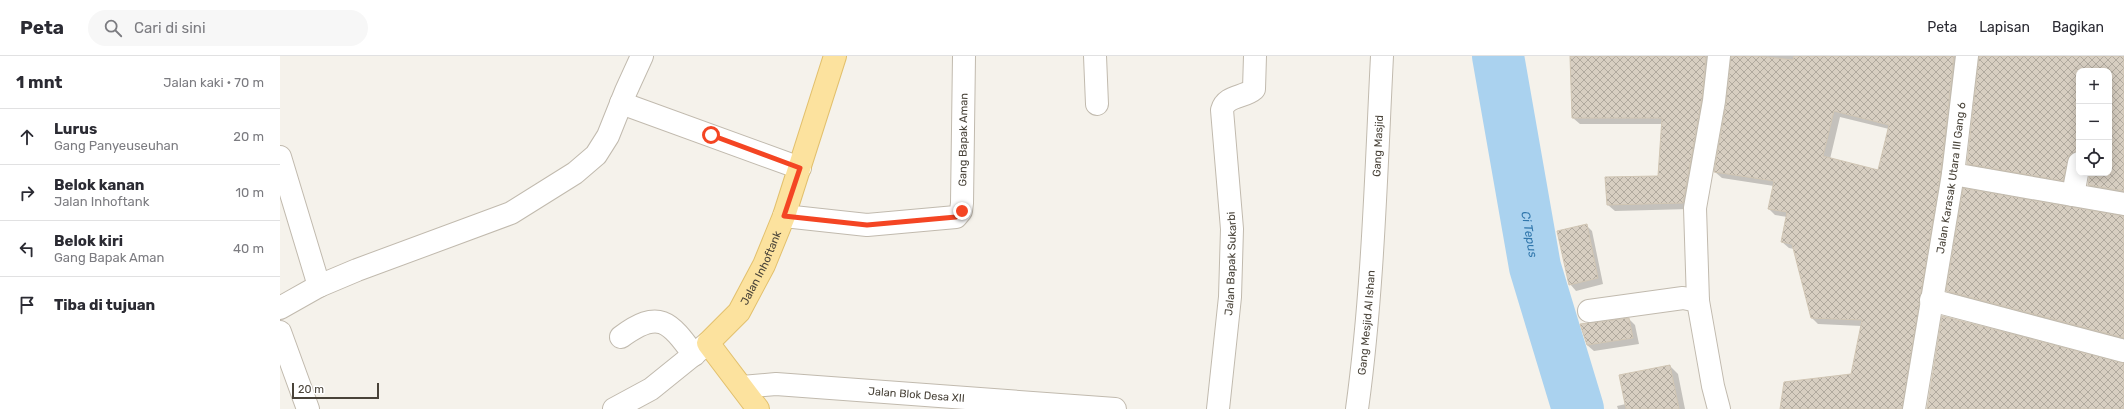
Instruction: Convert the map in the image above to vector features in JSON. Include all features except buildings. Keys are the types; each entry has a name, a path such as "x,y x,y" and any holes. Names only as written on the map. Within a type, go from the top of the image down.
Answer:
{"main road":[{"name":"Jalan Inhoftank","path":"701,349 739,312 764,265 784,216 835,56"},
{"path":"701,349 742,387 758,409"}],"street":[{"path":"280,308 320,286 511,212 575,173 596,154 608,136 642,56"},
{"name":"Gang Bapak Aman","path":"784,216 867,225 956,217 962,211 964,56"},
{"path":"1095,56 1097,104"},
{"name":"Jalan Bapak Sukarbi","path":"1218,409 1230,297 1232,229 1221,118 1223,105 1227,101 1251,92 1254,89 1256,56"},
{"name":"Gang Masjid","path":"1373,237 1382,56"},
{"path":"1719,56 1714,101 1695,208 1698,301 1713,386 1719,409"},
{"name":"Jalan Karasak Utara III Gang 6","path":"1914,409 1953,174 1967,56"},
{"path":"621,103 800,168"},
{"path":"280,157 320,286"},
{"path":"1953,174 2124,204"},
{"path":"2073,195 2077,176"},
{"name":"Gang Mesjid Al Ishan","path":"1357,409 1364,363 1373,237"},
{"path":"1589,311 1683,298 1698,301"},
{"path":"1931,300 2124,351"},
{"path":"614,409 651,389 701,349 672,328 657,321 643,323 621,337"},
{"path":"280,332 308,409"},
{"name":"Jalan Blok Desa XII","path":"742,387 776,384 1059,407 1115,409"}],"waterway":[{"name":"Ci Tepus","path":"1498,56 1535,267 1578,409"}],"route":[{"path":"711,135 800,168 784,216 867,225 956,217 962,211"}]}
